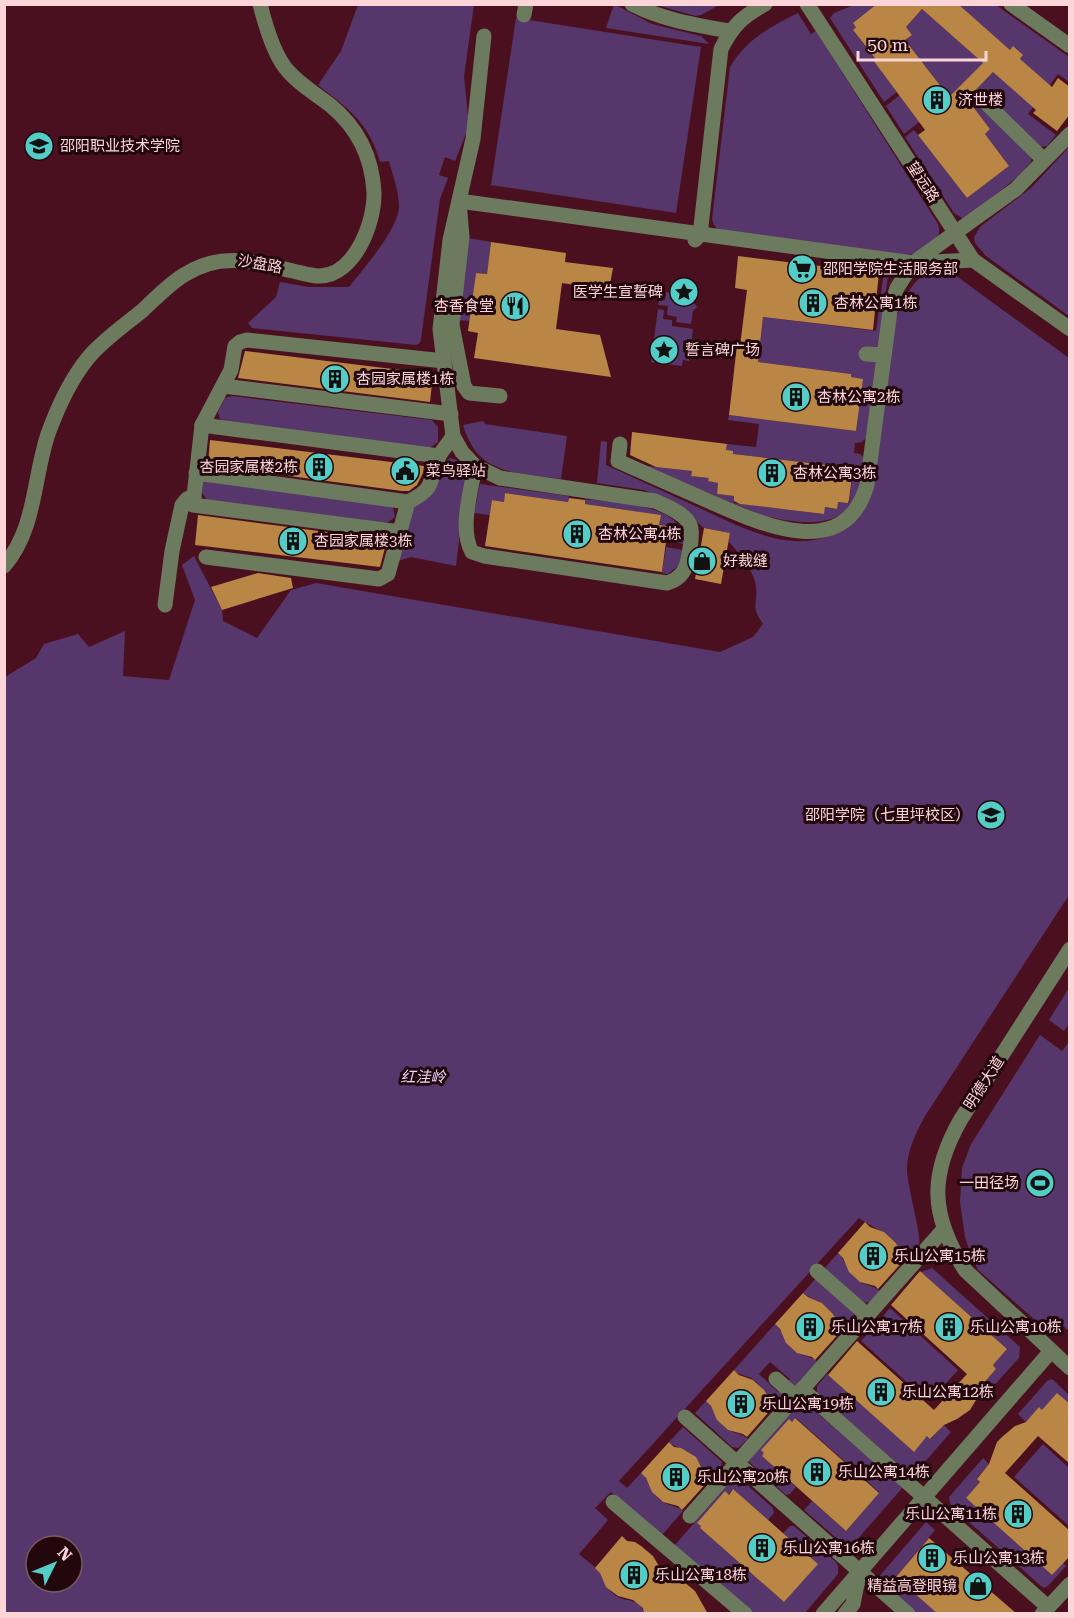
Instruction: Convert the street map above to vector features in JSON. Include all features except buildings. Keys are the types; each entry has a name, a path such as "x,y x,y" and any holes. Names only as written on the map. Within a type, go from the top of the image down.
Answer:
{"street":[{"name":"沙盘路","path":"4,566 24,536 48,435 62,403 76,375 89,357 106,341 183,275 202,264 229,259 318,276 331,274 356,251 367,234 372,216 374,193 371,169 364,147 353,128 331,106 307,89 287,70 271,41 260,4"},
{"path":"632,4 658,16 730,31"},
{"path":"697,237 721,49 730,31 747,15 765,4"},
{"name":"望远路","path":"807,4 973,260 1070,329"},
{"path":"1011,4 1070,46"},
{"path":"475,466 465,531 467,543 472,552 484,556 668,583 681,575 687,567 692,533 690,525 670,508 655,501 507,480 475,466 462,452 453,436 440,329 450,240 473,139 484,36"},
{"path":"985,102 1044,160"},
{"path":"620,444 618,461 761,523 798,532 815,531 844,520 852,514 863,498 867,485 890,311 897,288 913,263 1016,189 1070,134"},
{"path":"459,201 697,237 913,263 973,260"},
{"path":"459,201 462,237 452,325 464,386 469,393 500,396"},
{"path":"400,532 193,505 202,425 231,370 236,346 247,340 444,361"},
{"path":"866,354 884,356"},
{"path":"223,386 451,414"},
{"path":"202,425 439,456"},
{"path":"196,473 408,502 423,495 430,487 439,456 453,436"},
{"path":"165,605 172,551 182,505 187,498 194,496"},
{"path":"206,557 379,579 388,574 408,502"},
{"name":"明德大道","path":"1070,949 961,1119 947,1144 938,1172 938,1202 944,1229 953,1252 965,1270 1070,1368"},
{"path":"690,1516 944,1229"},
{"path":"818,1270 867,1315"},
{"path":"823,1614 1051,1351"},
{"path":"776,1379 799,1393 924,1497 1045,1610 1070,1584"},
{"path":"686,1417 908,1614"},
{"path":"614,1502 745,1614"},
{"path":"845,1614 853,1604 860,1571"}],"green space":[{"path":"614,4 652,24 701,36 709,44 606,28"},
{"path":"358,5 474,5 464,76 469,126 455,161 445,157 439,175 448,178 440,199 421,339 416,345 252,328 248,323 276,297 280,282 309,287 349,287 379,249 397,216 398,196 389,161 380,162 370,136 363,126 348,109 318,85 341,51"},
{"path":"657,5 719,5 695,16"},
{"path":"854,5 877,5 853,30 871,54 878,56 873,60 897,92 884,102 830,18 834,13"},
{"path":"958,5 996,5 1069,57 1069,82 1058,74 1028,114 1056,135 1047,146 1040,147 1019,176 967,217 962,218 954,213 905,137 914,130 967,198 1009,166 985,134 990,129 978,114 961,104 993,72 1023,56 1013,46 1010,50"},
{"path":"922,9 983,63 949,97 905,40 912,35 906,27"},
{"path":"798,13 811,34 816,31 938,224 939,231 934,243 922,251 901,256 718,230 714,225 712,219 730,67 752,41"},
{"path":"516,18 701,47 676,213 491,185"},
{"path":"906,90 904,102 919,122 904,134 886,106"},
{"path":"1069,147 1069,316 986,256 975,243 974,237 980,227 1032,187"},
{"path":"468,238 491,242 487,274 476,273 470,321 457,320"},
{"name":"红洼岭","path":"935,269 948,270 1069,358 1069,895 925,1116 915,1135 907,1170 919,1244 908,1259 892,1239 859,1218 619,1481 627,1488 641,1473 661,1501 683,1511 662,1535 611,1492 595,1508 608,1520 579,1554 599,1571 612,1592 618,1597 637,1603 644,1613 5,1614 5,677 36,658 44,644 78,634 89,647 125,631 123,676 169,680 195,600 182,565 194,556 222,610 223,621 257,638 291,590 316,583 720,652 753,637 763,624 756,609 753,575 729,542 730,533 704,528 674,503 644,490 597,483 601,441 607,442 606,465 745,529 782,540 800,541 818,539 844,529 857,519 872,493 896,319 910,289 921,277"},
{"path":"884,271 888,276 866,438 862,442 855,443 854,453 864,458 862,477 857,496 850,507 840,515 815,522 774,518 762,515 639,465 692,471 691,476 709,478 709,481 718,483 717,494 734,496 734,503 823,514 825,507 836,509 838,502 849,503 853,468 733,454 726,450 727,444 756,447 759,424 728,420 729,415 856,431 862,379 851,377 850,374 758,362 763,317 876,331"},
{"path":"666,292 688,295 697,307 693,311 691,324 676,322 677,317 667,315 668,306 658,305 659,301 665,300"},
{"path":"658,309 664,310 663,319 672,320 672,326 693,329 689,361 683,360 682,366 651,362"},
{"path":"232,396 432,420 438,427 438,442 430,448 225,421 220,419 218,412 225,398"},
{"path":"483,421 485,424 567,436 561,479 514,472 489,463 478,454 463,425"},
{"path":"450,458 457,460 466,482 456,566 411,557 398,561 411,511 417,503 432,494 444,463"},
{"path":"202,480 393,507 395,517 387,523 207,500 201,491"},
{"path":"480,484 569,496 568,502 505,493 504,502 492,500 490,515 474,513"},
{"path":"585,499 630,504 662,513 674,520 682,530 684,544 666,541 668,526 659,525 660,515 585,504"},
{"path":"666,547 683,550 678,566 668,574 662,573"},
{"path":"1069,988 1069,1024 1064,1031 1049,1020"},
{"path":"1040,1035 1062,1051 1069,1042 1069,1331 1051,1316 1042,1326 978,1270 965,1237 960,1202 962,1168 971,1144"},
{"path":"838,1253 855,1277 880,1291 870,1302 863,1303 824,1269"},
{"path":"932,1268 1020,1347 1019,1358 990,1390 983,1384 996,1369 993,1365 1007,1349 921,1272"},
{"path":"816,1278 854,1312 853,1321 845,1330 825,1306 803,1293"},
{"path":"890,1308 958,1370 929,1402 861,1341"},
{"path":"775,1324 791,1348 817,1361 793,1388 787,1382 790,1379 770,1362 759,1374 778,1392 781,1389 787,1395 776,1407 755,1381 734,1370"},
{"path":"827,1374 913,1451 927,1436 931,1439 944,1425 951,1432 916,1472 906,1471 817,1393 817,1386"},
{"path":"1052,1379 1069,1395 1069,1404 1042,1410 1039,1408 1026,1422 1018,1414 1047,1381"},
{"path":"802,1400 903,1487 849,1549 804,1510 812,1501 846,1531 879,1492 796,1418 762,1456 796,1487 790,1494 786,1495 748,1461"},
{"path":"706,1401 723,1425 748,1439 738,1448 732,1447 695,1413"},
{"path":"683,1427 722,1462 721,1468 711,1480 692,1457 669,1442"},
{"path":"1043,1444 1069,1468 1069,1526 1014,1477"},
{"path":"983,1458 989,1464 977,1478 980,1482 966,1498 1052,1575 1063,1563 1066,1566 1044,1588 951,1506 949,1497"},
{"path":"736,1475 773,1508 774,1513 768,1520 733,1489 700,1528 784,1602 817,1564 783,1533 790,1526 794,1526 838,1566 838,1574 805,1613 752,1613 674,1546"},
{"path":"926,1522 935,1530 896,1577 938,1613 917,1613 877,1579"}],"place":[{"name":"济世楼","path":"937,100"},
{"name":"邵阳职业技术学院","path":"39,146"},
{"name":"邵阳学院生活服务部","path":"802,269"},
{"name":"医学生宣誓碑","path":"684,292"},
{"name":"杏林公寓1栋","path":"813,303"},
{"name":"杏香食堂","path":"515,306"},
{"name":"誓言碑广场","path":"664,350"},
{"name":"杏园家属楼1栋","path":"335,379"},
{"name":"杏林公寓2栋","path":"796,397"},
{"name":"杏园家属楼2栋","path":"319,467"},
{"name":"菜鸟驿站","path":"405,471"},
{"name":"杏林公寓3栋","path":"772,473"},
{"name":"杏林公寓4栋","path":"577,534"},
{"name":"杏园家属楼3栋","path":"293,541"},
{"name":"好裁缝","path":"702,561"},
{"name":"邵阳学院（七里坪校区）","path":"991,815"},
{"name":"一田径场","path":"1040,1183"},
{"name":"乐山公寓15栋","path":"873,1256"},
{"name":"乐山公寓17栋","path":"810,1327"},
{"name":"乐山公寓10栋","path":"949,1327"},
{"name":"乐山公寓12栋","path":"881,1392"},
{"name":"乐山公寓19栋","path":"741,1404"},
{"name":"乐山公寓14栋","path":"817,1472"},
{"name":"乐山公寓20栋","path":"676,1477"},
{"name":"乐山公寓11栋","path":"1018,1514"},
{"name":"乐山公寓16栋","path":"762,1548"},
{"name":"乐山公寓13栋","path":"932,1558"},
{"name":"乐山公寓18栋","path":"634,1575"},
{"name":"精益高登眼镜","path":"978,1586"}]}
